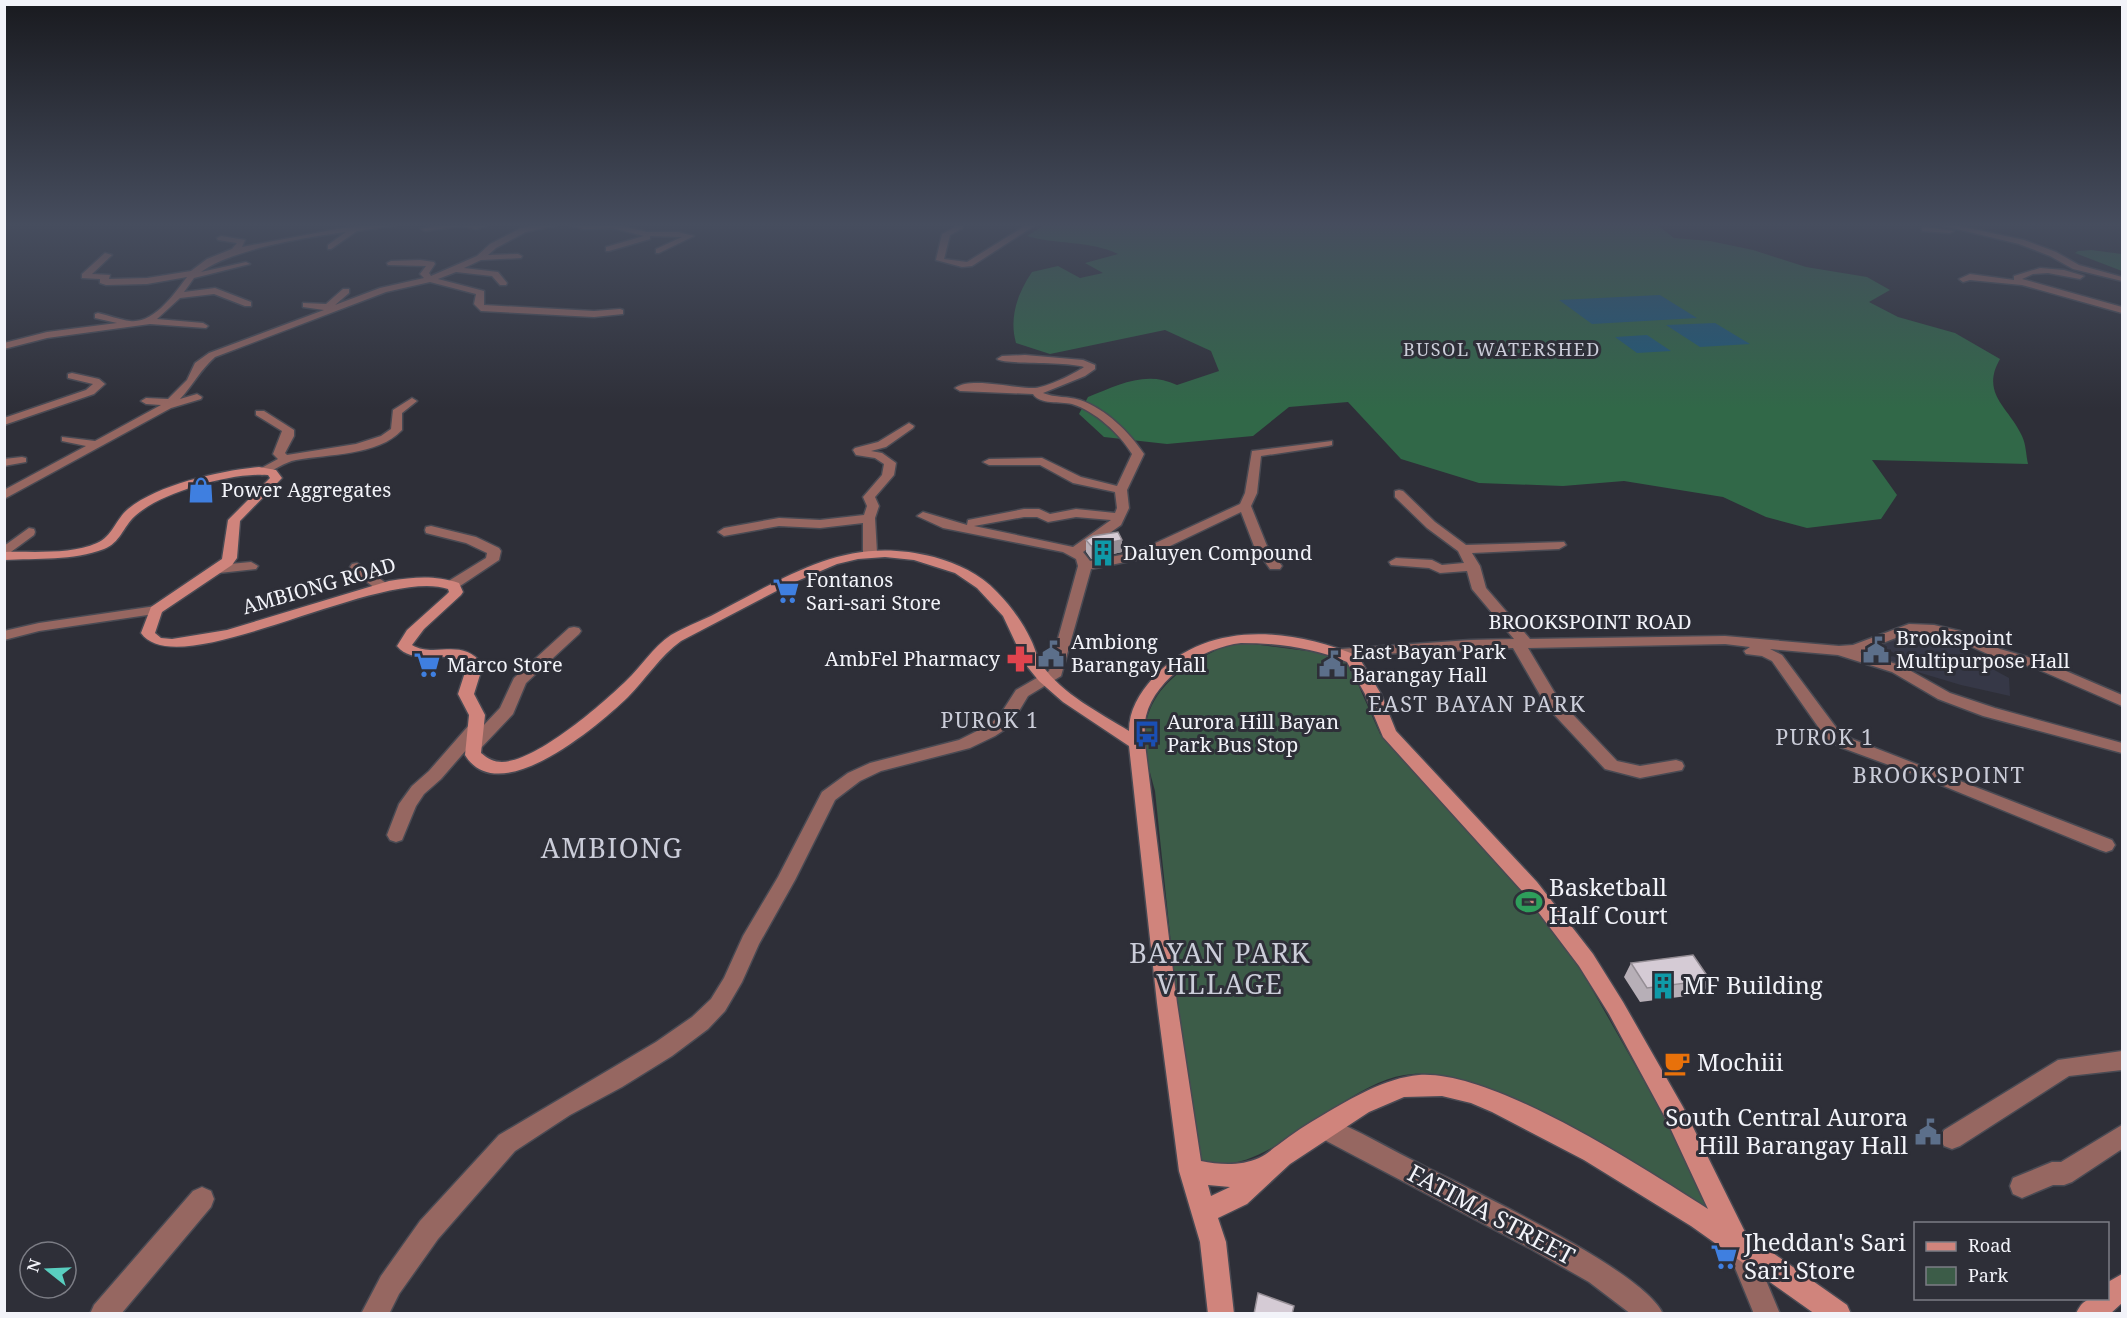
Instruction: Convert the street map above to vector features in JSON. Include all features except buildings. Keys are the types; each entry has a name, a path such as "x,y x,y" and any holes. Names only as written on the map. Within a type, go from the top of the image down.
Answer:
{"main road":[{"path":"4,554 80,550 101,546 114,537 131,513 155,498 207,481 238,474 272,472 276,478 234,520 230,558 219,569 186,588 156,610"},
{"path":"452,585 456,592 450,600 413,633 405,641 404,646 413,652 457,653 471,658 475,665 466,694 477,715 473,755 489,766 502,767 532,760 603,710 634,682 658,653 684,634 725,615 815,566 832,559 870,553 930,559 973,577 1000,603 1022,638 1035,667 1066,696 1137,744"},
{"name":"AMBIONG ROAD","path":"156,610 148,633 156,642 169,643 237,632 381,586 425,580 447,582 452,585"},
{"path":"1221,1314 1212,1242 1191,1170 1167,1003 1137,744 1138,713 1150,690 1167,672 1193,654 1225,640 1246,638 1281,642 1341,653 1353,659 1361,669 1389,734 1530,887 1586,960 1616,1008 1675,1114 1729,1221 1737,1244"},
{"path":"1202,1211 1228,1203 1244,1192 1266,1168 1325,1128 1392,1091 1416,1085 1442,1086 1470,1094 1532,1120 1601,1156 1737,1244 1838,1314"},
{"path":"1191,1170 1224,1177 1266,1168"},
{"path":"2109,1298 2122,1287"},
{"path":"2090,1314 2107,1300"}],"street":[{"path":"4,345 46,335 147,322 177,296 184,286"},
{"path":"169,404 191,381 200,365 212,355 332,308 402,286"},
{"path":"454,286 481,293 478,304 481,308 594,314 620,312"},
{"path":"2031,286 2122,311"},
{"path":"177,296 215,291 248,304"},
{"path":"332,308 346,291"},
{"path":"306,305 332,308"},
{"path":"98,316 122,322 203,326"},
{"path":"4,338 8,341 4,345"},
{"path":"960,388 1038,391 1081,374 1091,367 1083,363 1025,358 1002,359"},
{"path":"4,422 90,392 100,384 72,376"},
{"path":"1038,391 1038,395 1044,398 1069,400 1085,405 1134,445 1138,454 1121,490 1123,508 1120,517 1105,533 1074,552"},
{"path":"4,495 169,404 197,397"},
{"path":"146,401 169,404"},
{"path":"262,471 285,460 326,454 385,438 396,430 397,412 412,401"},
{"path":"260,413 288,430 288,436 279,454 285,460"},
{"path":"110,426 124,429"},
{"path":"870,553 869,518 873,506 868,497 871,491 887,479 890,463 878,455 860,453 859,450 882,445 909,426"},
{"path":"66,439 94,444"},
{"path":"1085,566 1140,555 1245,506 1251,493 1256,453 1298,449 1328,443"},
{"path":"4,463 22,460"},
{"path":"988,462 1042,461 1077,480 1121,490"},
{"path":"1399,494 1431,525 1463,549 1473,566 1479,589 1522,644 1553,703 1611,765 1640,772 1676,766"},
{"path":"1245,506 1259,544 1267,559 1275,566"},
{"path":"972,523 1024,513 1039,513 1048,518 1076,513 1120,517"},
{"path":"1003,533 1004,525 1024,513"},
{"path":"374,1314 390,1286 429,1230 507,1143 562,1108 664,1050 700,1023 718,1005 732,982 750,942 786,880 828,796 854,777 876,767 963,744 989,732 1004,722 1022,693 1056,673 1085,566 1082,557 1067,549 943,524 923,516"},
{"path":"724,532 779,522 819,524 869,518"},
{"path":"431,530 471,540 494,551 492,560 452,585"},
{"path":"4,554 28,532"},
{"path":"1463,549 1559,545"},
{"path":"1396,562 1432,564 1440,569 1473,566"},
{"path":"219,569 251,566"},
{"path":"357,567 381,586"},
{"path":"4,636 39,627 156,610"},
{"path":"1840,651 1855,649 1909,628 1934,629 1955,634 1995,652 2040,666 2122,701"},
{"path":"473,746 507,710 519,681 574,632"},
{"name":"BROOKSPOINT ROAD","path":"1341,653 1470,644 1725,640 1840,651"},
{"path":"1699,642 1765,652 1777,658 1832,734 1846,743 2106,845"},
{"path":"1840,651 1897,669 1944,696 1989,712 2122,748"},
{"path":"396,835 408,804 418,790 435,775 476,728"},
{"path":"1952,1138 2066,1067 2122,1061"},
{"name":"FATIMA STREET","path":"1325,1128 1484,1209 1576,1261 1632,1295 1650,1314"},
{"path":"2022,1186 2052,1173 2064,1174 2122,1136"},
{"path":"103,1314 202,1199"},
{"path":"1737,1244 1767,1314"}],"shaded area":[{"path":"1925,632 1941,633 1974,646 1963,653 2009,678 2010,696 1961,685 1894,665 1889,663 1889,656 1901,657 1878,644"}],"green space":[{"name":"BUSOL WATERSHED","path":"1024,286 1882,286 1890,290 1869,302 1898,317 1955,333 2000,359 1993,382 1995,391 2022,436 2028,464 1872,460 1897,495 1881,519 1807,528 1766,517 1723,497 1624,481 1563,486 1479,483 1401,459 1348,402 1289,407 1253,436 1167,444 1104,437 1079,414 1088,397 1132,381 1154,379 1177,385 1219,371 1211,351 1165,330 1050,354 1016,343 1014,315"},
{"path":"1229,644 1253,644 1323,653 1349,664 1380,734 1519,887 1522,886 1535,908 1576,961 1664,1116 1708,1210 1656,1177 1536,1110 1486,1088 1437,1075 1413,1074 1388,1079 1362,1091 1283,1142 1257,1155 1232,1163 1209,1163 1193,1154 1155,791 1145,745 1146,726 1150,709 1158,694 1169,681 1197,660"}],"water":[{"path":"1660,295 1697,318 1592,324 1559,300"},
{"path":"1715,323 1750,344 1700,347 1666,325"},
{"path":"1647,335 1671,351 1637,353 1615,337"}],"place":[{"name":"Power Aggregates","path":"201,490"},
{"name":"Daluyen Compound","path":"1103,553"},
{"name":"Fontanos Sari-sari Store","path":"786,591"},
{"name":"Brookspoint Multipurpose Hall","path":"1876,650"},
{"name":"Ambiong Barangay Hall","path":"1051,654"},
{"name":"AmbFel Pharmacy","path":"1020,659"},
{"name":"East Bayan Park Barangay Hall","path":"1332,664"},
{"name":"Marco Store","path":"427,665"},
{"name":"Aurora Hill Bayan Park Bus Stop","path":"1147,734"},
{"name":"Basketball Half Court","path":"1529,902"},
{"name":"MF Building","path":"1663,986"},
{"name":"Mochiii","path":"1677,1063"},
{"name":"South Central Aurora Hill Barangay Hall","path":"1928,1132"},
{"name":"Jheddan's Sari Sari Store","path":"1724,1257"}],"district":[{"name":"BUSOL WATERSHED","path":"1502,350"},
{"name":"EAST BAYAN PARK","path":"1477,704"},
{"name":"PUROK 1","path":"990,721"},
{"name":"PUROK 1","path":"1825,738"},
{"name":"BROOKSPOINT","path":"1939,775"},
{"name":"AMBIONG","path":"612,849"},
{"name":"BAYAN PARK VILLAGE","path":"1220,970"}]}
